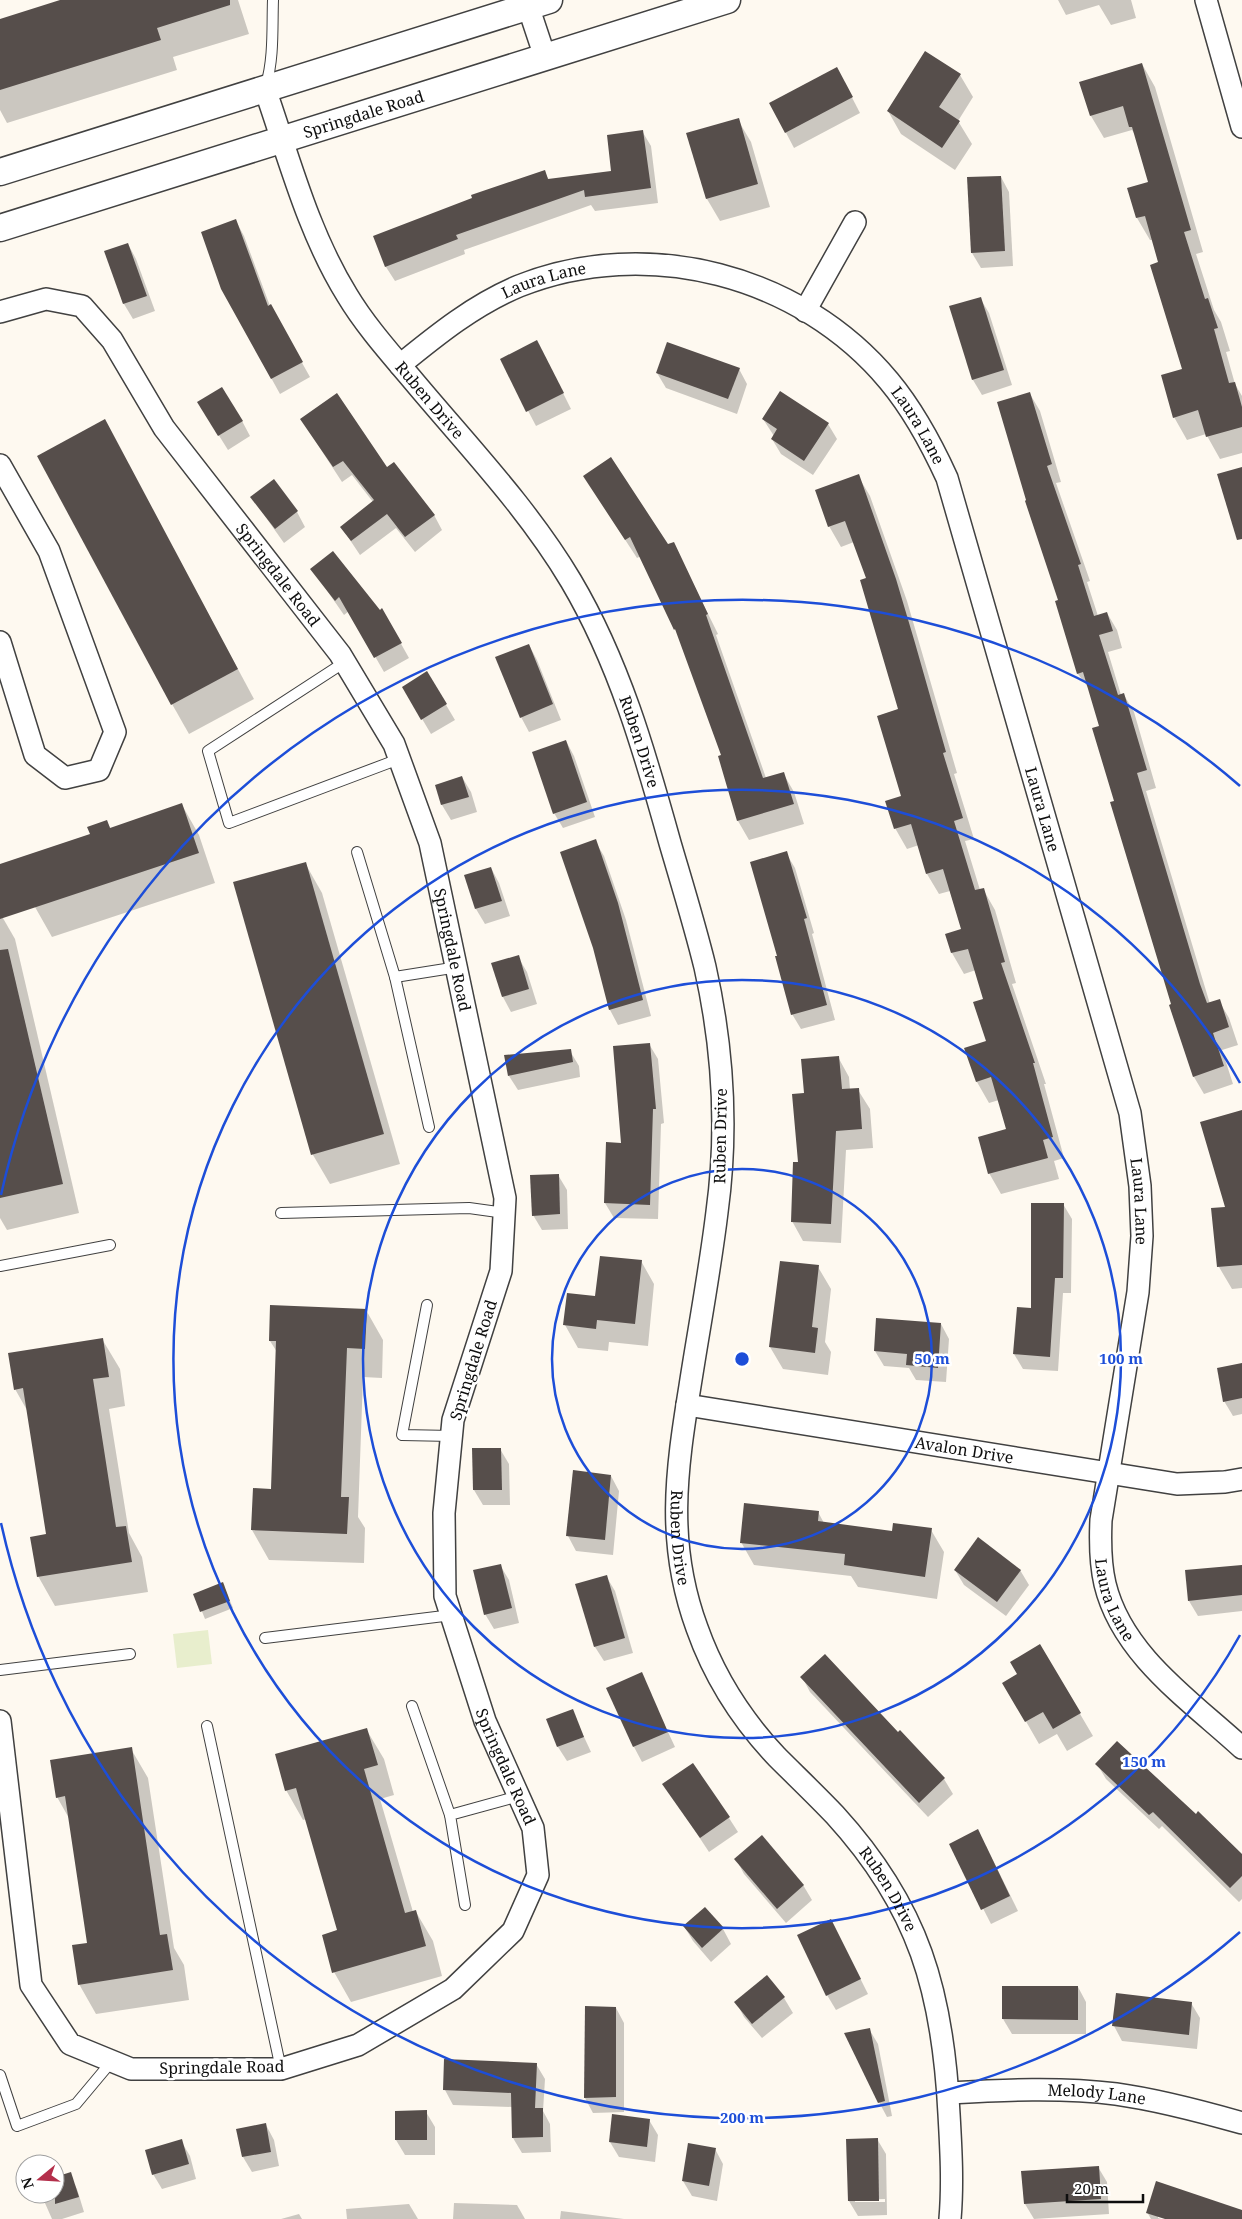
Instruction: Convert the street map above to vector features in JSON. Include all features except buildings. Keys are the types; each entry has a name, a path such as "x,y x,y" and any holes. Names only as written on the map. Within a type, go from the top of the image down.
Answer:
{"street":[{"name":"Springdale Road","path":"0,228 727,0"},
{"path":"1206,0 1242,127"},
{"path":"0,172 534,2 545,56"},
{"name":"Ruben Drive","path":"265,89 308,216 329,264 349,300 400,365 535,526 571,580 600,636 626,697 705,967 717,1035 722,1092 722,1148 718,1208 676,1485 677,1540 686,1590 697,1629 720,1680 750,1726 857,1840 882,1873 906,1915 920,1946 935,1994 944,2042 953,2184 950,2219"},
{"path":"805,311 855,222"},
{"name":"Laura Lane","path":"400,365 452,323 489,300 521,286 568,272 610,264 674,265 708,271 762,287 805,311 851,343 889,381 926,433 947,478 1130,1113 1140,1186 1142,1236 1138,1292 1108,1474 1100,1552 1104,1584 1111,1605 1133,1645 1160,1674 1242,1748"},
{"name":"Springdale Road","path":"0,312 46,299 82,306 112,340 164,428 345,662 394,744 430,843 458,967 505,1198 501,1271 453,1420 444,1513 445,1596 485,1721 533,1828 538,1875 512,1931 453,1990 358,2045 280,2069 132,2069 70,2044 31,1985 10,1886 0,1721"},
{"path":"0,465 50,551 115,732 99,770 65,778 35,755 0,642"},
{"name":"Avalon Drive","path":"687,1405 1177,1484 1225,1482 1242,1479"},
{"name":"Melody Lane","path":"948,2093 1022,2090 1116,2094 1189,2108 1242,2124"}],"lane":[{"path":"265,89 272,66 270,46 273,0"},
{"path":"345,662 208,751 229,823 399,760"},
{"path":"357,852 395,977 429,1127"},
{"path":"395,977 458,967"},
{"path":"280,1213 469,1208 505,1213"},
{"path":"0,1266 110,1245"},
{"path":"426,1305 402,1435 452,1436"},
{"path":"265,1638 452,1615"},
{"path":"0,1670 130,1654"},
{"path":"412,1706 450,1815 465,1905"},
{"path":"207,1726 280,2069"},
{"path":"450,1815 519,1796"},
{"path":"0,2075 17,2126 76,2104 112,2061"}],"green space":[{"path":"208,1630 212,1664 177,1668 173,1634"}]}
